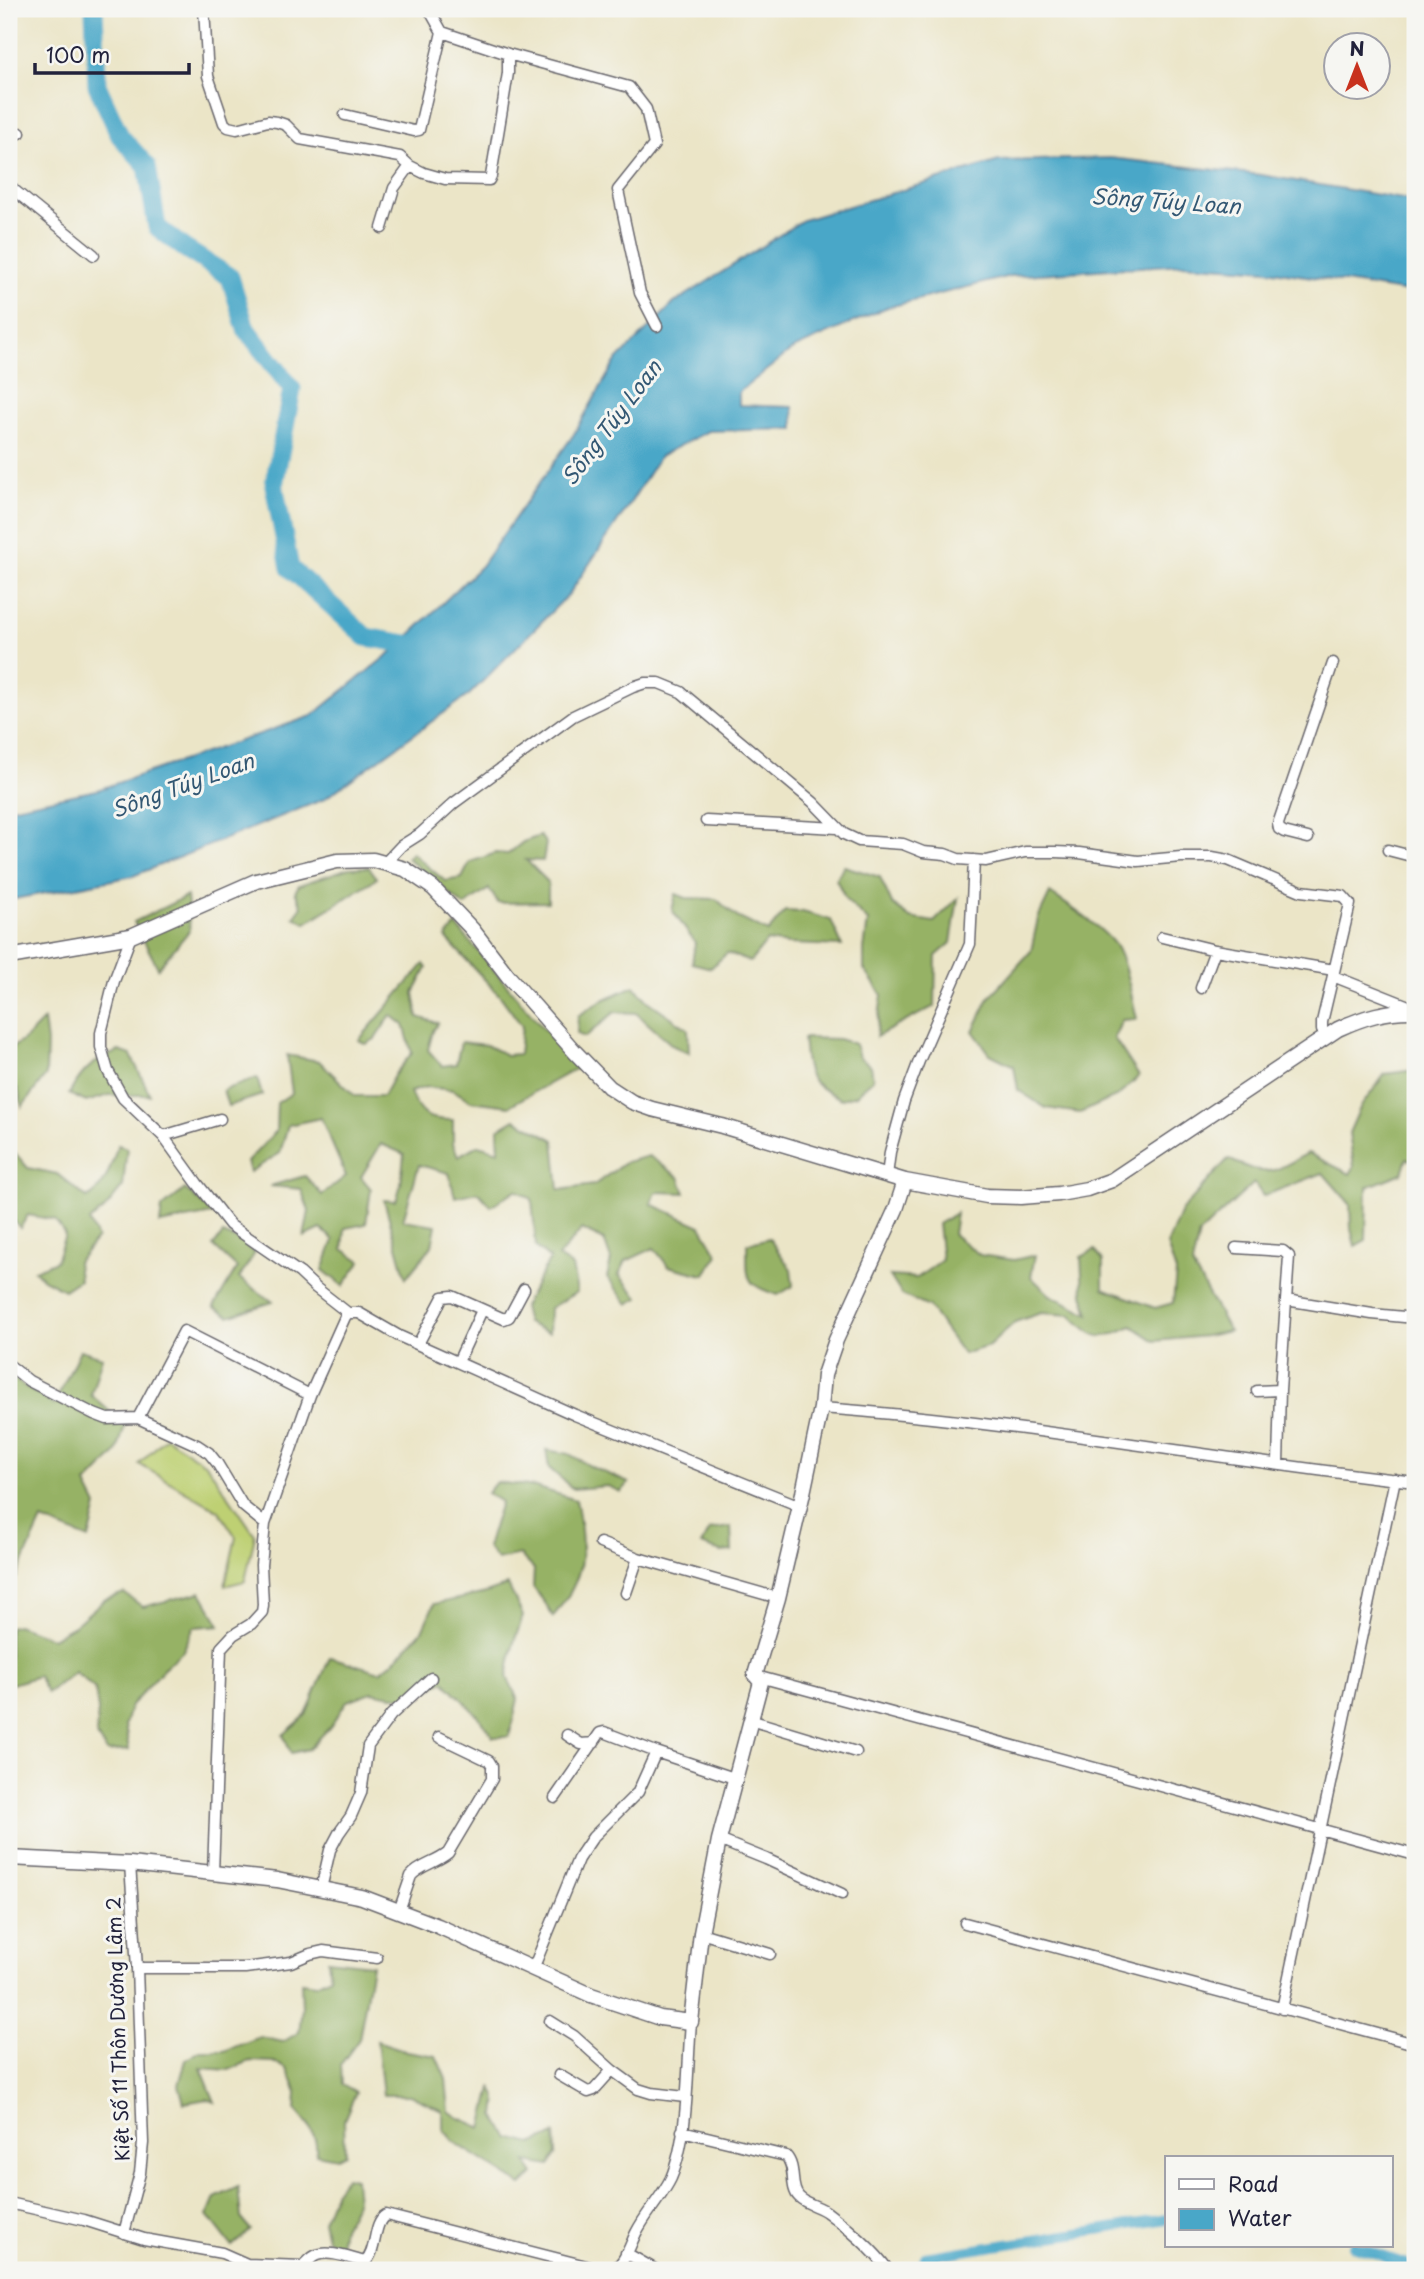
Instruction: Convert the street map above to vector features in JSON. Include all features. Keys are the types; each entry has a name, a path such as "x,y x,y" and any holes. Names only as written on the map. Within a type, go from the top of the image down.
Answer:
{"street":[{"path":"204,9 208,76 228,127 237,130 268,121 277,122 286,125 300,139 400,157 424,173 445,179 489,180 494,166 508,73 508,54"},
{"path":"429,9 442,32 508,54 629,87 646,109 654,145 618,190 640,293 657,326"},
{"path":"345,115 419,131 442,32"},
{"path":"382,228 394,188 410,166"},
{"path":"9,186 94,255"},
{"path":"1308,838 1284,832 1279,829 1278,824 1333,663"},
{"path":"386,863 401,846 420,834 454,803 556,727 633,687 645,683 659,683 681,692 813,802 844,834 859,841 903,844 923,852 986,861 1025,852 1079,853 1138,861 1195,856 1228,860 1301,891 1339,895 1348,899 1349,910 1322,1022 1322,1031 1327,1038"},
{"path":"706,821 837,828"},
{"path":"1388,849 1415,857"},
{"path":"9,957 131,936 256,881 337,862 373,860 386,863 405,869 433,888 472,929 508,976 575,1052 619,1096 652,1109 722,1126 905,1181 987,1196 1059,1194 1087,1189 1112,1180 1338,1030 1368,1016 1392,1011 1413,1011"},
{"path":"887,1176 890,1152 904,1101 970,944 974,860"},
{"path":"131,936 114,981 101,1033 101,1047 108,1071 123,1098 163,1136 230,1226 300,1273 316,1289 348,1312 359,1313 418,1344 575,1415 800,1506"},
{"path":"1162,937 1334,973 1406,1005 1413,1011"},
{"path":"1201,988 1215,950"},
{"path":"163,1136 220,1119"},
{"path":"755,1675 778,1598 800,1506 821,1408 824,1375 836,1340 896,1209 905,1181"},
{"path":"1236,1248 1287,1253 1289,1256 1278,1464"},
{"path":"418,1344 443,1297 452,1296 507,1319 524,1289"},
{"path":"1286,1300 1415,1318"},
{"path":"458,1362 482,1310"},
{"path":"213,1873 221,1648 262,1612 261,1565 265,1524 310,1395 348,1312"},
{"path":"138,1418 184,1331 310,1395"},
{"path":"9,1365 29,1381 94,1414 107,1419 138,1418 197,1445 217,1463 243,1506 265,1524"},
{"path":"1257,1391 1280,1390"},
{"path":"821,1408 964,1422 1415,1482"},
{"path":"1282,2009 1395,1479"},
{"path":"600,1543 638,1558 778,1598"},
{"path":"626,1593 638,1558"},
{"path":"755,1675 1415,1855"},
{"path":"609,2270 615,2270 671,2177 682,2131 701,1933 719,1840 761,1682 755,1675"},
{"path":"321,1889 330,1850 351,1816 361,1793 368,1746 391,1715 431,1678"},
{"path":"750,1720 856,1752"},
{"path":"555,1798 600,1733 604,1732 734,1778"},
{"path":"567,1735 581,1744 594,1742"},
{"path":"399,1911 411,1876 448,1853 492,1779 492,1766 489,1761 439,1737"},
{"path":"533,1969 578,1859 593,1838 638,1792 656,1752"},
{"path":"719,1840 842,1894"},
{"path":"9,1858 130,1864 277,1880 362,1897 591,1994 660,2018 691,2022"},
{"name":"Kiệt Số 11 Thôn Dương Lâm 2","path":"124,2232 139,2173 143,2143 137,1968 130,1864"},
{"path":"965,1923 1415,2044"},
{"path":"701,1933 770,1954"},
{"path":"137,1968 245,1968 291,1962 323,1951 377,1958"},
{"path":"550,2021 574,2035 612,2070 644,2092 685,2097"},
{"path":"559,2075 588,2092 594,2090 612,2070"},
{"path":"682,2131 786,2156 792,2167 796,2194 801,2200 827,2211 888,2270"},
{"path":"9,2203 84,2220 144,2239 222,2253 251,2264 303,2266 321,2254 365,2262 372,2253 380,2219 386,2215 602,2270"},
{"path":"626,2253 656,2270"}],"green space":[{"path":"540,836 546,843 543,861 526,860 548,882 548,902 498,903 489,889 464,906 407,858 412,853 445,881 462,878 470,862 496,853 508,854 523,842"},
{"path":"844,866 880,877 892,904 910,918 934,922 958,898 951,943 936,956 935,1006 876,1037 882,995 864,969 868,921 846,900 836,879"},
{"path":"369,867 377,878 306,923 294,917 302,906 295,892 299,885 349,868"},
{"path":"1050,893 1094,924 1115,945 1125,971 1137,1019 1122,1020 1114,1038 1139,1076 1118,1096 1080,1113 1046,1108 1018,1090 1014,1066 990,1054 973,1031 989,998 1031,951 1038,918"},
{"path":"676,894 686,898 716,899 737,917 768,932 785,911 803,912 831,920 842,946 767,941 750,962 727,953 711,968 692,963 695,943 672,910"},
{"path":"187,896 190,930 158,968 134,922"},
{"path":"456,925 577,1068 509,1106 471,1101 453,1090 426,1087 410,1092 417,1107 431,1118 453,1120 453,1143 458,1156 478,1145 499,1151 498,1129 515,1119 554,1140 559,1190 594,1185 626,1162 649,1156 679,1177 685,1193 656,1192 651,1204 701,1226 718,1255 704,1275 668,1266 654,1248 626,1261 619,1275 639,1298 628,1304 607,1277 611,1260 604,1240 582,1229 558,1257 572,1266 577,1292 550,1308 549,1333 527,1323 523,1307 550,1259 536,1247 532,1199 516,1190 491,1206 478,1192 455,1197 449,1173 419,1165 403,1220 436,1225 432,1246 406,1278 384,1200 396,1201 404,1154 381,1144 361,1177 371,1189 366,1224 345,1228 343,1249 361,1261 343,1286 323,1270 334,1240 321,1229 304,1237 309,1211 301,1189 270,1186 305,1176 322,1195 346,1176 321,1118 288,1125 280,1153 250,1172 247,1162 276,1131 277,1103 292,1093 287,1055 319,1061 355,1096 383,1096 395,1074 412,1053 404,1025 391,1015 375,1039 366,1044 359,1040 424,964 427,968 414,993 418,1017 438,1023 428,1050 442,1066 456,1064 461,1042 486,1045 506,1055 519,1054 522,1026 500,996 446,938"},
{"path":"634,986 648,1001 688,1029 689,1053 673,1046 636,1013 615,1012 585,1037 577,1034 578,1016 601,1001"},
{"path":"44,1020 47,1042 46,1075 22,1107 18,1089 9,1081 9,1050"},
{"path":"803,1038 839,1039 855,1044 859,1057 871,1066 873,1079 856,1095 842,1099 821,1088 807,1070"},
{"path":"119,1051 131,1055 150,1095 109,1095 86,1102 69,1094 90,1067"},
{"path":"1415,1070 1415,1163 1407,1158 1402,1173 1367,1187 1366,1240 1355,1246 1350,1204 1323,1173 1263,1196 1254,1183 1199,1234 1192,1265 1229,1331 1155,1341 1132,1326 1098,1336 1071,1315 1041,1313 1015,1322 989,1346 963,1354 929,1307 902,1295 890,1276 917,1278 942,1260 938,1224 956,1213 953,1234 980,1255 1014,1260 1035,1255 1031,1277 1050,1295 1089,1314 1083,1294 1081,1257 1095,1250 1103,1261 1103,1288 1155,1308 1173,1303 1176,1272 1167,1245 1181,1211 1228,1159 1253,1169 1269,1171 1308,1153 1350,1174 1354,1167 1349,1133 1360,1108 1385,1074"},
{"path":"257,1078 262,1095 228,1106 223,1090"},
{"path":"118,1145 127,1148 123,1186 104,1210 89,1221 97,1238 77,1262 79,1280 64,1290 43,1279 34,1270 56,1261 65,1235 55,1220 28,1215 20,1228 9,1214 9,1146 28,1168 57,1174 87,1198 94,1194 103,1182"},
{"path":"185,1189 213,1214 160,1224 162,1208"},
{"path":"223,1234 243,1242 255,1253 239,1278 273,1302 229,1316 214,1307 237,1268 213,1246"},
{"path":"769,1238 791,1269 793,1286 778,1295 758,1287 749,1278 748,1272 747,1244"},
{"path":"80,1350 102,1357 91,1395 125,1425 117,1452 86,1484 97,1506 89,1539 42,1520 15,1580 9,1572 9,1522 12,1510 9,1508 9,1376 54,1405"},
{"path":"166,1437 207,1465 255,1535 245,1581 225,1586 236,1537 219,1511 139,1464"},
{"path":"546,1450 569,1454 629,1483 621,1492 608,1486 573,1489 549,1468"},
{"path":"496,1482 536,1487 576,1500 581,1534 580,1568 570,1593 553,1617 533,1587 534,1569 520,1555 497,1560 487,1547 501,1502 487,1493"},
{"path":"731,1527 732,1551 721,1552 701,1545 710,1530"},
{"path":"508,1585 523,1616 513,1645 507,1677 518,1699 509,1737 493,1737 479,1717 444,1681 407,1699 372,1692 347,1701 330,1727 309,1749 291,1753 283,1735 306,1715 330,1657 380,1672 422,1631 434,1604 486,1593"},
{"path":"201,1592 220,1625 194,1627 183,1651 130,1707 125,1725 129,1750 107,1752 96,1735 98,1710 95,1689 75,1672 47,1693 38,1676 9,1685 9,1627 17,1625 52,1638 74,1626 104,1600 124,1593 143,1607"},
{"path":"328,1960 372,1965 359,2039 341,2064 342,2084 356,2092 344,2120 345,2154 337,2158 316,2154 314,2135 296,2110 297,2092 287,2069 274,2062 250,2061 229,2070 201,2068 215,2102 207,2099 184,2103 179,2085 186,2060 200,2051 224,2051 260,2037 283,2042 299,2032 301,1982 316,1984 330,1977"},
{"path":"377,2041 407,2051 436,2056 446,2079 449,2111 482,2128 492,2088 497,2098 495,2116 509,2138 532,2144 555,2134 556,2153 550,2166 526,2162 534,2174 522,2185 454,2142 443,2129 443,2111 410,2095 383,2095"},
{"path":"346,2177 355,2179 357,2202 343,2228 340,2246 327,2239 323,2221 335,2192"},
{"path":"238,2187 241,2218 251,2230 232,2246 208,2215 215,2198"}],"water":[{"name":"Sông Túy Loan","path":"1110,158 1261,175 1415,201 1415,293 1267,270 1183,264 1010,276 885,308 793,349 739,392 739,405 793,407 794,429 708,431 660,456 569,594 470,694 324,799 133,876 9,900 9,808 97,790 312,716 395,649 481,566 574,434 615,362 674,303 803,220 999,161"}],"waterway":[{"path":"94,9 97,85 120,136 147,166 157,227 230,277 246,329 292,389 274,485 290,568 366,637 424,647"},
{"path":"921,2270 925,2257 1165,2219"},
{"path":"1359,2248 1415,2267"}]}
